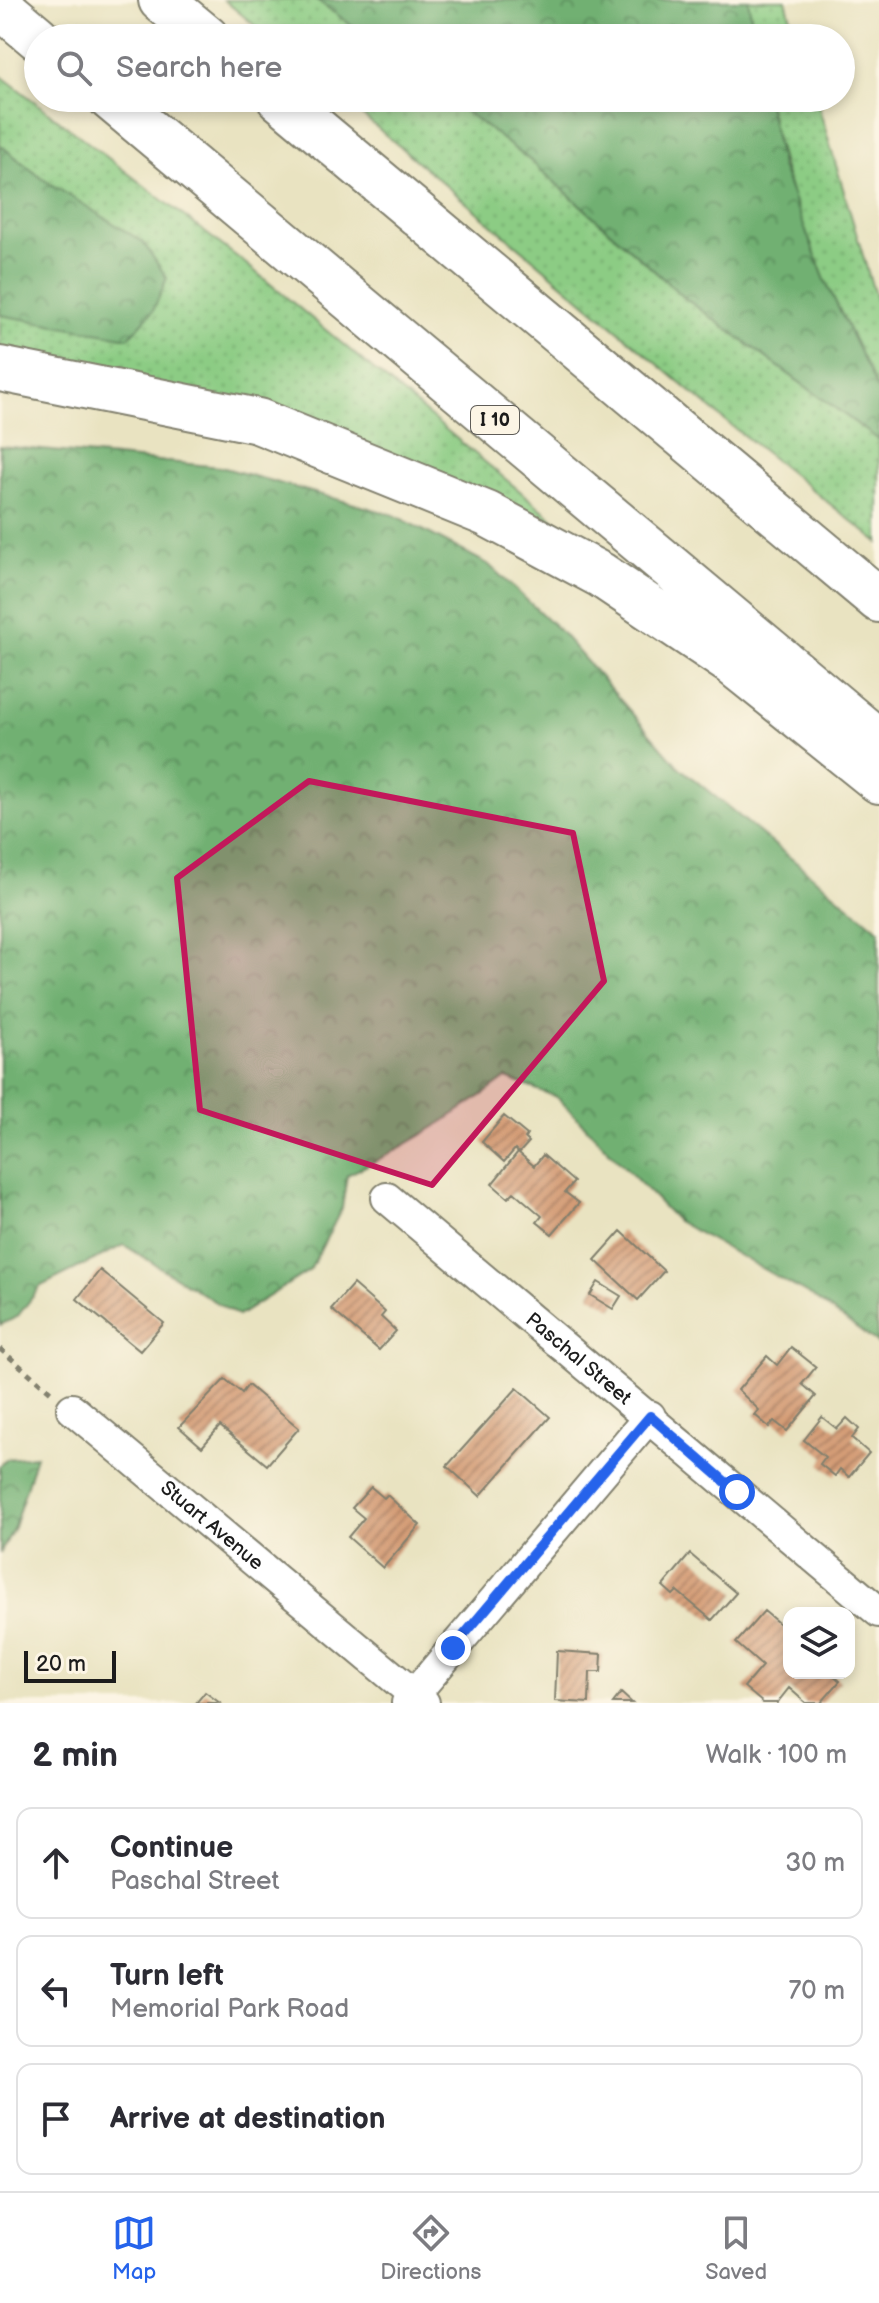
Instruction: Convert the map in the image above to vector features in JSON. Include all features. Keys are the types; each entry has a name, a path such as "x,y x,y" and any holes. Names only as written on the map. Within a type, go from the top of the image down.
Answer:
{"highway":[{"path":"161,0 190,24"},
{"path":"0,6 24,26"},
{"name":"I 10","path":"127,112 879,742"},
{"path":"296,112 879,600"},
{"path":"0,369 258,421 487,514 601,575 732,663 879,781"}],"street":[{"name":"Paschal Street","path":"387,1198 650,1416 879,1612"},
{"name":"Stuart Avenue","path":"72,1409 415,1700"},
{"path":"415,1700 650,1416"}],"path":[{"path":"0,1349 72,1409"}],"highlighted area":[{"path":"309,781 573,833 604,981 432,1185 200,1110 177,878"}],"green space":[{"path":"224,0 317,0 350,24 253,24"},
{"path":"317,0 748,0 752,24 350,24"},
{"path":"748,0 786,0 792,24 752,24"},
{"path":"0,75 24,93 24,112 48,112 245,263 579,540 0,359 0,315 54,322 43,179 0,145"},
{"path":"359,112 466,112 532,162 686,299 879,440 879,543 723,419"},
{"path":"466,112 770,112 781,166 825,280 879,392 879,440 686,299 532,162"},
{"path":"770,112 820,112 879,309 879,392 826,287 797,212"},
{"path":"0,145 43,179 143,242 167,278 153,311 128,338 0,315"},
{"path":"0,446 221,467 394,515 488,564 559,630 679,767 879,930 877,1343 813,1297 677,1221 557,1097 506,1078 429,1131 347,1175 342,1208 310,1270 238,1316 124,1245 41,1286 17,1317 0,1325"},
{"path":"36,1456 14,1527 0,1554 0,1466 7,1459"}],"building":[{"path":"504,1116 527,1135 525,1138 529,1142 519,1153 534,1166 543,1155 574,1182 565,1192 579,1203 552,1234 537,1222 542,1216 514,1192 508,1198 492,1184 518,1152 515,1149 504,1162 482,1142"},
{"path":"621,1231 664,1271 638,1300 595,1260"},
{"path":"100,1270 164,1323 140,1351 77,1299"},
{"path":"598,1282 621,1296 613,1309 590,1295"},
{"path":"353,1284 385,1312 381,1317 396,1331 379,1350 331,1309"},
{"path":"791,1347 816,1367 802,1384 816,1396 787,1431 774,1421 769,1427 755,1415 759,1410 738,1390 767,1356 777,1365"},
{"path":"225,1379 242,1393 248,1385 299,1428 267,1465 220,1426 202,1447 179,1427"},
{"path":"517,1388 550,1417 480,1496 447,1466"},
{"path":"822,1417 837,1429 847,1418 859,1429 852,1438 869,1453 849,1477 840,1469 835,1476 820,1464 825,1457 804,1440"},
{"path":"371,1487 384,1498 387,1495 420,1525 383,1568 348,1537 364,1518 352,1508"},
{"path":"690,1554 736,1593 712,1620 677,1591 673,1595 663,1586"},
{"path":"764,1611 783,1627 783,1679 840,1681 821,1703 806,1703 789,1688 777,1703 763,1703 744,1687 762,1666 736,1643"},
{"path":"557,1651 602,1654 601,1672 590,1672 589,1703 555,1701"},
{"path":"205,1692 220,1703 196,1703"},
{"path":"621,1693 632,1703 613,1703"}],"route":[{"path":"453,1648 650,1416 737,1492"}]}
